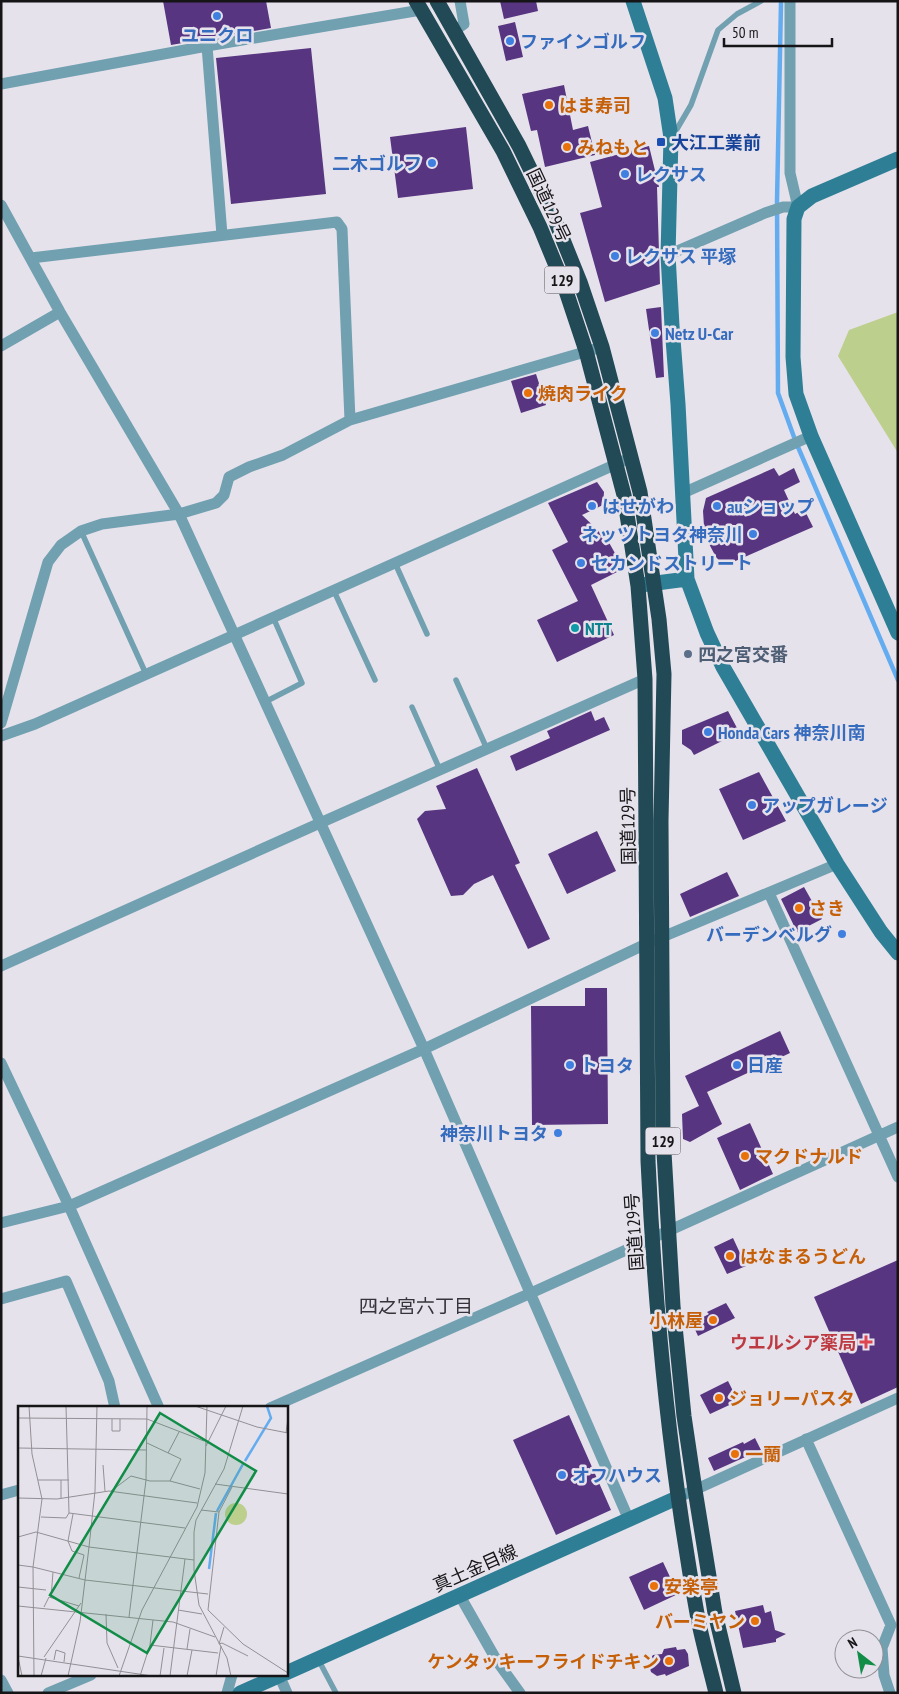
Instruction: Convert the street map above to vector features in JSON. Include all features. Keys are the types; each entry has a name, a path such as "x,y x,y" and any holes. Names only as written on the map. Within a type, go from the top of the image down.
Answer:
{"highway":[{"name":"国道129号","path":"436,1 519,146 555,220 580,282 602,347 640,492 654,584 664,674 662,822 663,1134 673,1306 684,1416 695,1490 715,1612 734,1693"},
{"name":"国道129号","path":"418,6 503,151 540,227 564,284 586,351 624,495 638,586 645,679 648,1161 652,1239 668,1418 679,1497 698,1620 716,1693"}],"street":[{"path":"454,31 464,24 460,1"},
{"path":"633,1 665,98 671,138 668,255 683,493 686,579 706,632 723,667 837,864 881,932 898,953"},
{"path":"790,1 790,173 798,207 794,219 793,357 796,394 811,436 898,633"},
{"path":"1,84 418,6"},
{"path":"208,46 222,235"},
{"path":"668,255 765,213 783,207 798,207 812,196 898,159"},
{"path":"1,205 60,312 179,514 424,1049 532,1293 629,1520"},
{"path":"31,258 337,222 342,229 350,420"},
{"path":"1,346 60,312"},
{"path":"1,723 48,562 61,545 81,531 102,524 179,514 216,504 224,496 230,477 249,467 284,455 350,420 602,347"},
{"path":"683,493 811,436"},
{"path":"1,736 35,724 632,457"},
{"path":"638,586 686,579"},
{"path":"1,966 645,679"},
{"path":"1,1223 69,1206 424,1049 648,943 837,864"},
{"path":"769,893 898,1178"},
{"path":"1,1063 69,1206 158,1406"},
{"path":"275,1406 532,1293 898,1127"},
{"path":"1,1299 66,1281 109,1381 115,1406"},
{"path":"679,1497 898,1398"},
{"path":"806,1439 895,1623 882,1648 884,1675 890,1693"},
{"path":"1,1495 18,1490"},
{"name":"真土金目線","path":"288,1672 679,1497"},
{"path":"460,1596 497,1661 520,1693"},
{"path":"48,1693 89,1676"},
{"path":"227,1693 232,1676"},
{"name":"真土金目線","path":"240,1693 279,1676"},
{"path":"281,1676 287,1693"},
{"path":"1,1680 8,1693"}],"lane":[{"path":"671,138 691,105 718,30 737,14 760,1"},
{"path":"81,531 146,674"},
{"path":"395,563 427,634"},
{"path":"334,590 375,680"},
{"path":"265,702 302,683 273,617"},
{"path":"456,680 487,749"},
{"path":"412,707 440,770"},
{"path":"318,1659 336,1693"}],"green space":[{"path":"898,312 898,453 838,356 849,330"}],"building":[{"name":"ユニクロ","path":"163,1 266,1 271,28 171,45"},
{"path":"500,1 536,1 538,11 504,19"},
{"name":"ファインゴルフ","path":"515,22 523,57 506,61 498,26"},
{"path":"311,48 326,194 231,204 216,58"},
{"path":"564,85 573,130 588,126 595,155 545,167 537,130 531,131 522,94"},
{"name":"二木ゴルフ","path":"466,127 473,189 398,198 390,137"},
{"path":"649,146 659,187 657,187 660,284 605,302 580,213 602,207 590,162"},
{"path":"661,307 664,377 656,378 646,309"},
{"name":"焼肉ライク","path":"536,374 546,405 521,413 511,381"},
{"path":"774,468 779,476 794,468 800,482 784,490 795,514 804,509 813,527 724,566 716,557 708,542 703,511 706,498"},
{"path":"597,482 604,492 603,505 582,515 607,539 616,555 617,572 591,585 614,635 557,662 537,620 578,601 552,550 568,542 548,503"},
{"path":"591,711 595,721 604,717 610,730 516,771 510,756 550,738 547,731"},
{"path":"728,711 737,728 735,730 736,734 694,755 691,750 682,744 682,730"},
{"path":"477,768 520,863 515,865 550,939 528,949 493,875 474,884 463,895 451,896 417,819 425,811 446,809 436,786"},
{"name":"アップガレージ","path":"759,772 786,821 743,840 719,789"},
{"path":"597,831 616,871 567,894 548,854"},
{"path":"727,872 739,896 690,917 680,894"},
{"path":"804,887 822,919 797,932 781,899"},
{"name":"トヨタ","path":"585,988 607,988 608,1124 532,1125 531,1006 585,1006"},
{"name":"日産","path":"780,1031 790,1053 707,1092 722,1124 690,1142 683,1139 682,1114 699,1106 685,1076"},
{"name":"マクドナルド","path":"750,1123 773,1174 740,1190 717,1138"},
{"name":"はなまるうどん","path":"733,1238 746,1266 727,1274 714,1247"},
{"name":"ウエルシア薬局","path":"898,1260 898,1387 861,1404 814,1297"},
{"name":"小林屋","path":"726,1303 735,1318 698,1336 692,1323 709,1314 707,1312"},
{"name":"ジョリーパスタ","path":"728,1381 738,1401 710,1414 700,1395"},
{"name":"オフハウス","path":"569,1415 611,1510 556,1535 513,1440"},
{"name":"一蘭","path":"755,1438 761,1450 714,1471 708,1458"},
{"name":"安楽亭","path":"663,1562 678,1594 644,1610 629,1577"},
{"name":"バーミヤン","path":"763,1605 765,1613 771,1611 775,1630 786,1634 776,1639 776,1642 743,1648 735,1611"},
{"name":"ケンタッキーフライドチキン","path":"676,1647 677,1650 685,1649 688,1654 689,1666 666,1676 665,1674 657,1676 651,1672 648,1662 653,1655 662,1654 664,1649"}],"waterway":[{"path":"781,3 777,201 778,393 794,437"},
{"path":"798,447 898,680"}],"place":[{"name":"ユニクロ","path":"217,16"},
{"name":"ファインゴルフ","path":"510,41"},
{"name":"はま寿司","path":"549,105"},
{"name":"大江工業前","path":"661,142"},
{"name":"みねもと","path":"567,147"},
{"name":"二木ゴルフ","path":"432,163"},
{"name":"レクサス","path":"625,174"},
{"name":"レクサス 平塚","path":"615,256"},
{"name":"Netz U-Car","path":"655,333"},
{"name":"焼肉ライク","path":"528,393"},
{"name":"はせがわ","path":"592,506"},
{"name":"auショップ","path":"717,506"},
{"name":"ネッツトヨタ神奈川","path":"753,534"},
{"name":"セカンドストリート","path":"581,563"},
{"name":"NTT","path":"575,628"},
{"name":"四之宮交番","path":"688,654"},
{"name":"Honda Cars 神奈川南","path":"708,732"},
{"name":"アップガレージ","path":"752,805"},
{"name":"さき","path":"799,908"},
{"name":"バーデンベルグ","path":"842,934"},
{"name":"トヨタ","path":"570,1065"},
{"name":"日産","path":"737,1065"},
{"name":"神奈川トヨタ","path":"558,1133"},
{"name":"マクドナルド","path":"745,1156"},
{"name":"はなまるうどん","path":"730,1256"},
{"name":"小林屋","path":"713,1320"},
{"name":"ウエルシア薬局","path":"866,1342"},
{"name":"ジョリーパスタ","path":"719,1398"},
{"name":"一蘭","path":"735,1454"},
{"name":"オフハウス","path":"562,1475"},
{"name":"安楽亭","path":"654,1586"},
{"name":"バーミヤン","path":"755,1621"},
{"name":"ケンタッキーフライドチキン","path":"669,1661"}],"district":[{"name":"四之宮六丁目","path":"416,1306"}]}
